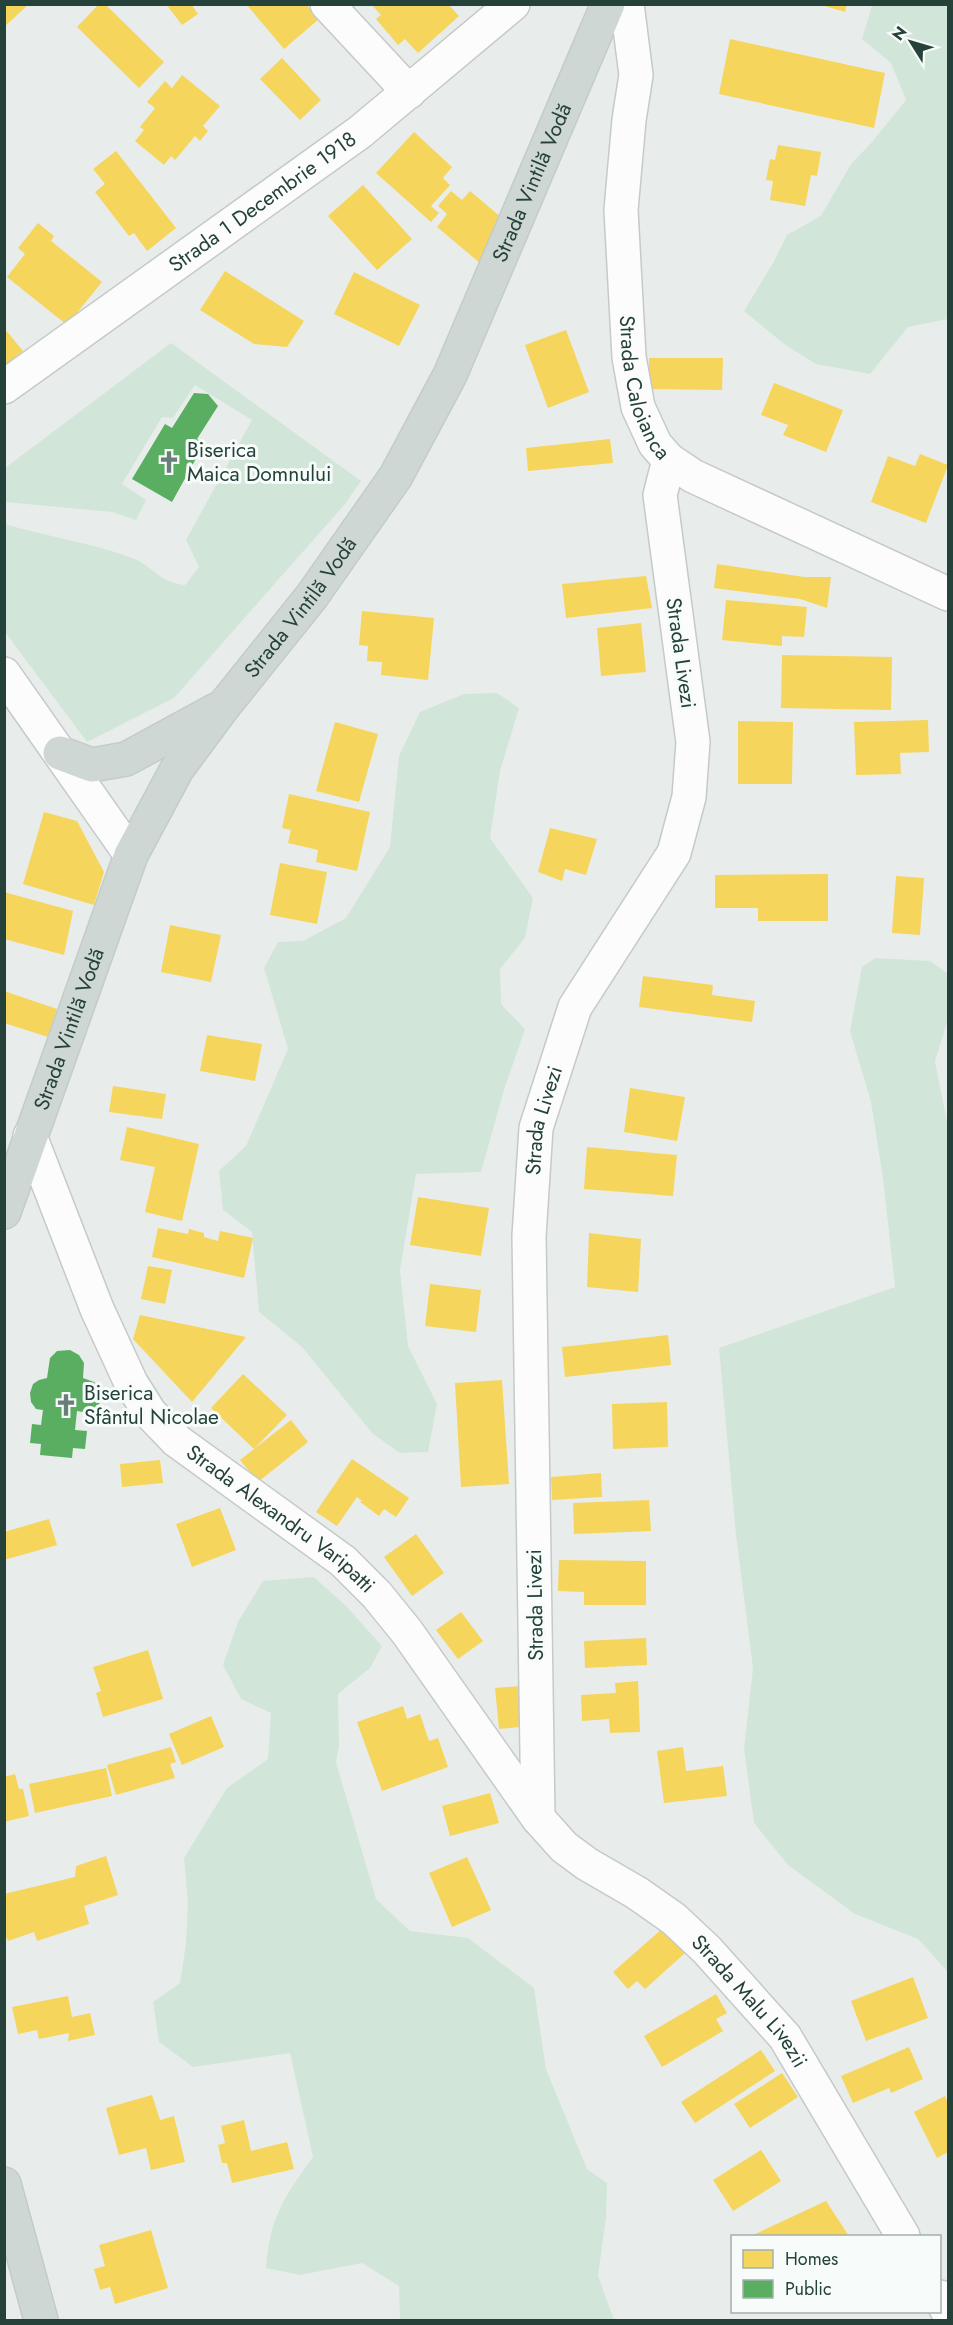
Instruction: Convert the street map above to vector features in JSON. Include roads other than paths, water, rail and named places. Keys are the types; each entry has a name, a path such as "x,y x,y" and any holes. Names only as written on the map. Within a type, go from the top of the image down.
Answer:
{"main road":[{"name":"Strada Vintilă Vodă","path":"4,1212 131,855 177,769 223,707 312,596 396,476 450,375 608,4"},
{"path":"60,753 93,765 126,759 223,707"},
{"path":"4,2184 41,2320"}],"street":[{"path":"327,4 409,92"},
{"name":"Strada 1 Decembrie 1918","path":"4,387 360,132 513,4"},
{"name":"Strada Caloianca","path":"627,4 636,75 628,120 621,210 629,357 640,415 655,444 669,460 693,476 946,587"},
{"name":"Strada Livezi","path":"538,1818 529,1236 536,1128 575,1007 674,853 689,797 693,742 660,495 669,460"},
{"path":"4,674 131,855"},
{"name":"Strada Alexandru Varipatti","path":"30,1136 98,1309 131,1383 150,1413 177,1441 343,1561 377,1595 407,1632 538,1818"},
{"name":"Strada Malu Livezii","path":"538,1818 564,1847 674,1919 707,1950 785,2037 902,2235"}],"place":[{"name":"Biserica Maica Domnului","path":"169,462"},
{"name":"Biserica Sfântul Nicolae","path":"66,1405"}]}
